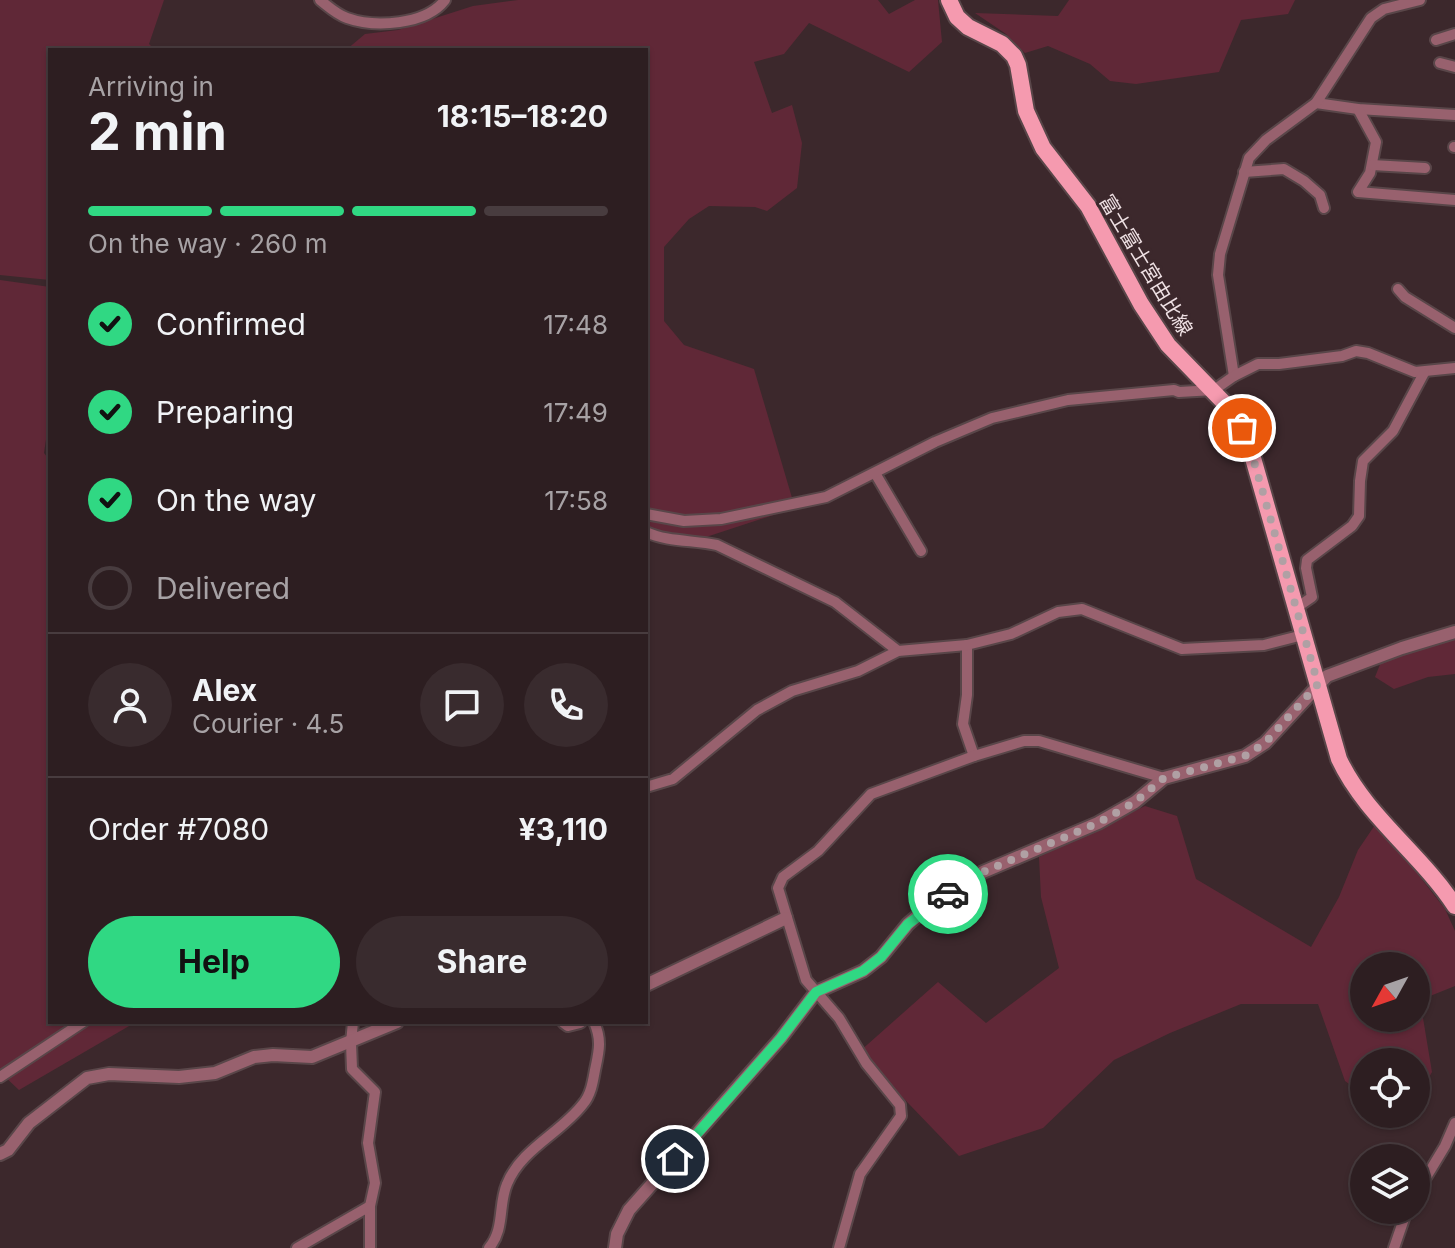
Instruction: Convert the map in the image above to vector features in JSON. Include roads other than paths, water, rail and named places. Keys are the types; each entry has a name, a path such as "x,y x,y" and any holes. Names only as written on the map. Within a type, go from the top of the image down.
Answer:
{"main road":[{"name":"富士富士宮由比線","path":"949,0 957,17 968,27 1002,44 1014,56 1026,111 1043,148 1088,206 1141,304 1168,345 1235,414 1249,444 1339,759 1362,796 1426,867 1455,906"}],"street":[{"path":"320,0 350,19 377,22 418,19 439,8 445,0"},
{"path":"1234,376 1218,275 1220,254 1244,172 1253,152 1316,103 1371,18 1384,9 1420,0"},
{"path":"1436,40 1455,34"},
{"path":"1440,63 1455,67"},
{"path":"1316,103 1455,115"},
{"path":"1358,109 1373,131 1376,142 1372,165 1358,192 1455,200"},
{"path":"1372,165 1425,168"},
{"path":"1244,172 1284,169 1320,195 1324,208"},
{"path":"1398,289 1405,297 1455,328"},
{"path":"648,514 684,521 721,519 826,497 935,442 992,418 1068,400 1174,390 1214,390 1258,364 1342,356 1356,351 1415,372 1455,368"},
{"path":"1296,608 1312,597 1307,560 1352,526 1359,516 1363,461 1393,431 1424,373"},
{"path":"875,473 921,551"},
{"path":"648,533 657,537 697,540 726,550 835,602 898,651"},
{"path":"648,786 673,779 757,710 792,691 858,671 898,651 967,645 1011,634 1058,612 1082,609 1182,649 1264,645 1303,635"},
{"path":"615,1248 617,1234 629,1210 781,1038 816,992 863,971 881,957 919,915 983,872 1098,823 1135,802 1164,778 1245,756 1265,743 1327,676 1455,632"},
{"path":"967,645 967,695 963,724 974,756"},
{"path":"839,1248 860,1174 901,1116 900,1105 866,1063 839,1018 806,980 778,888 783,877 818,851 871,794 1024,741 1039,741 1164,778"},
{"path":"648,984 786,918"},
{"path":"0,1077 80,1024"},
{"path":"353,1024 352,1069 375,1092 368,1143 375,1183 370,1206 370,1248"},
{"path":"0,1154 8,1150 29,1123 87,1078 109,1074 179,1077 215,1073 254,1057 312,1057 393,1024"},
{"path":"489,1248 502,1220 506,1185 518,1164 584,1104 591,1088 601,1043 595,1024"},
{"path":"1430,1169 1455,1123"},
{"path":"297,1248 370,1206"},
{"path":"1394,1248 1402,1224"}]}
